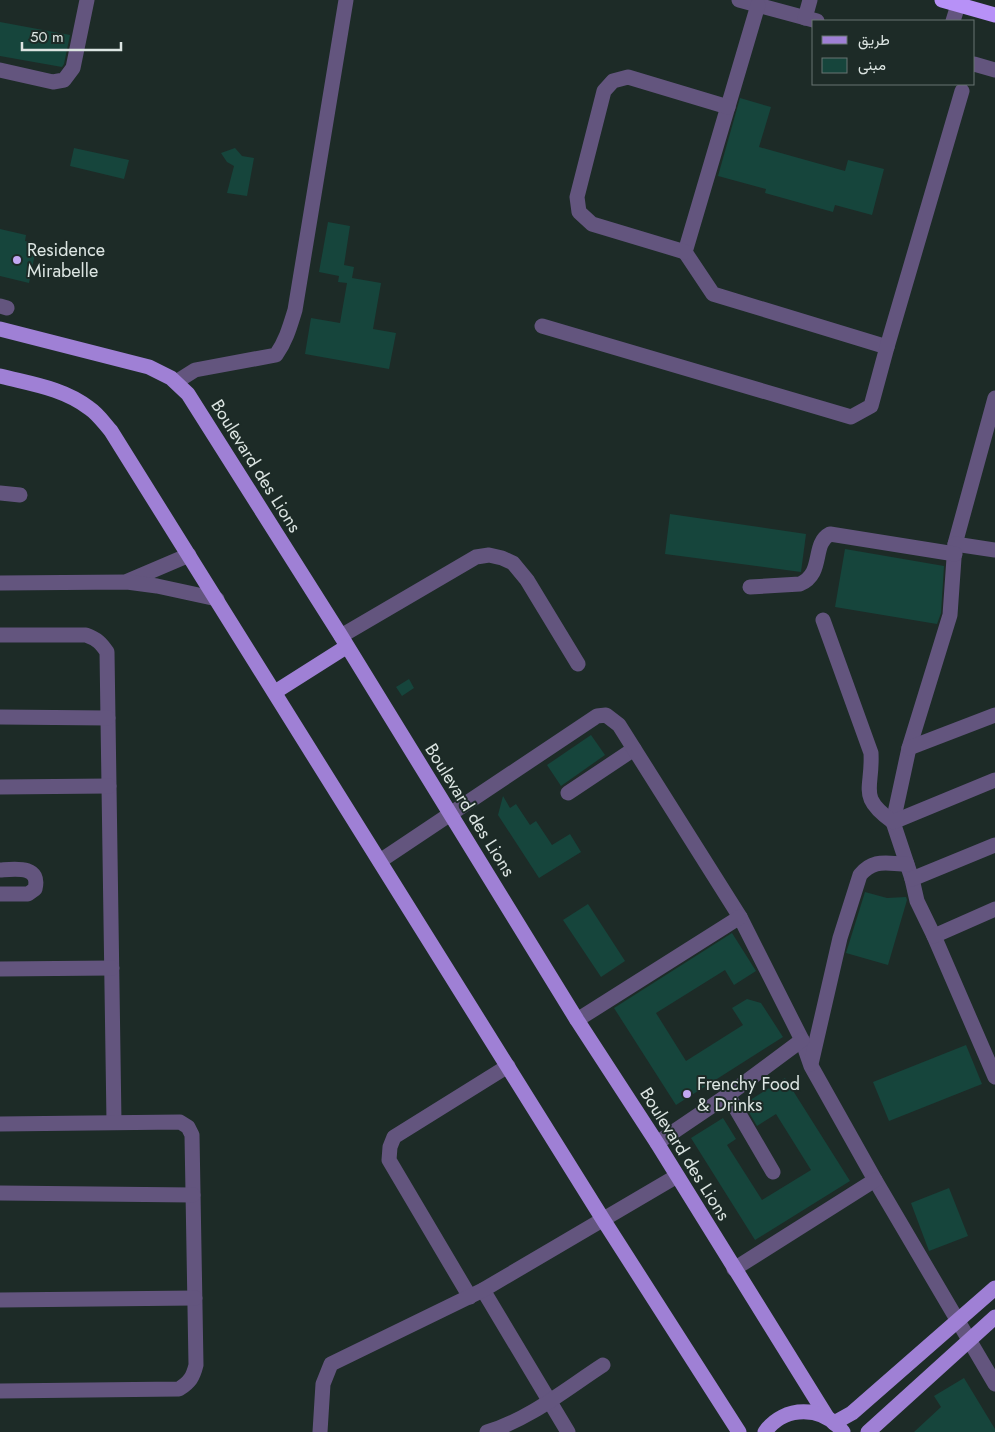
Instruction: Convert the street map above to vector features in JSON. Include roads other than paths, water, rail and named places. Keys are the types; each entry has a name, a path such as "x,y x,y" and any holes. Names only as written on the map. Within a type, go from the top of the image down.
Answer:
{"highway":[{"path":"942,0 995,15"}],"main road":[{"name":"Boulevard des Lions","path":"0,329 149,367 176,382 188,394 734,1269 835,1424"},
{"path":"0,376 58,391 76,399 91,408 111,431 738,1432"},
{"path":"275,692 343,641"},
{"path":"765,1432 775,1421 792,1412 810,1411 835,1424 852,1414 995,1288"},
{"path":"868,1432 969,1340 993,1321"}],"street":[{"path":"0,70 53,82 64,80 73,68 87,0"},
{"path":"176,382 195,370 276,355 283,344 295,310 346,0"},
{"path":"739,0 811,20 810,0"},
{"path":"953,20 958,4"},
{"path":"685,252 758,5"},
{"path":"975,64 995,70"},
{"path":"728,107 628,78 613,81 604,91 576,197 579,212 592,224 685,252 713,294 887,347"},
{"path":"542,326 851,417 871,406 962,91"},
{"path":"995,398 955,549 950,615 909,748 893,822 912,879 917,901 995,1077"},
{"path":"0,493 20,494"},
{"path":"750,587 800,584 807,581 813,574 822,542 830,534 955,549 995,550"},
{"path":"127,582 189,554"},
{"path":"343,641 476,557 489,555 513,563 527,580 578,664"},
{"path":"0,583 127,582 172,589 217,600"},
{"path":"823,620 871,753 872,769 868,792 871,802 878,811 893,822"},
{"path":"0,635 86,635 95,638 107,652 114,1122"},
{"path":"909,748 995,714"},
{"path":"380,861 597,716 606,715 619,725 740,917 802,1040 811,1066 875,1180 995,1384"},
{"path":"0,717 108,718"},
{"path":"568,792 634,749"},
{"path":"893,822 995,780"},
{"path":"0,787 109,786"},
{"path":"912,879 995,845"},
{"path":"811,1066 840,938 860,875 873,864 907,864"},
{"path":"0,870 26,869 35,876 36,884 35,889 28,894 0,894"},
{"path":"934,936 995,909"},
{"path":"578,1020 740,917"},
{"path":"0,969 112,968"},
{"path":"657,1143 728,1095 802,1040"},
{"path":"508,1066 394,1137 390,1147 389,1160 476,1294 549,1400 568,1432"},
{"path":"728,1095 773,1172"},
{"path":"0,1124 180,1122 188,1127 192,1135 196,1365 193,1376 188,1383 179,1388 0,1391"},
{"path":"320,1432 323,1384 331,1364 476,1294 677,1176"},
{"path":"734,1269 875,1180"},
{"path":"0,1193 193,1195"},
{"path":"0,1300 195,1298"},
{"path":"487,1432 507,1426 522,1418 602,1365"}],"place":[{"name":"Residence Mirabelle","path":"17,260"},
{"name":"Frenchy Food & Drinks","path":"687,1094"}]}
